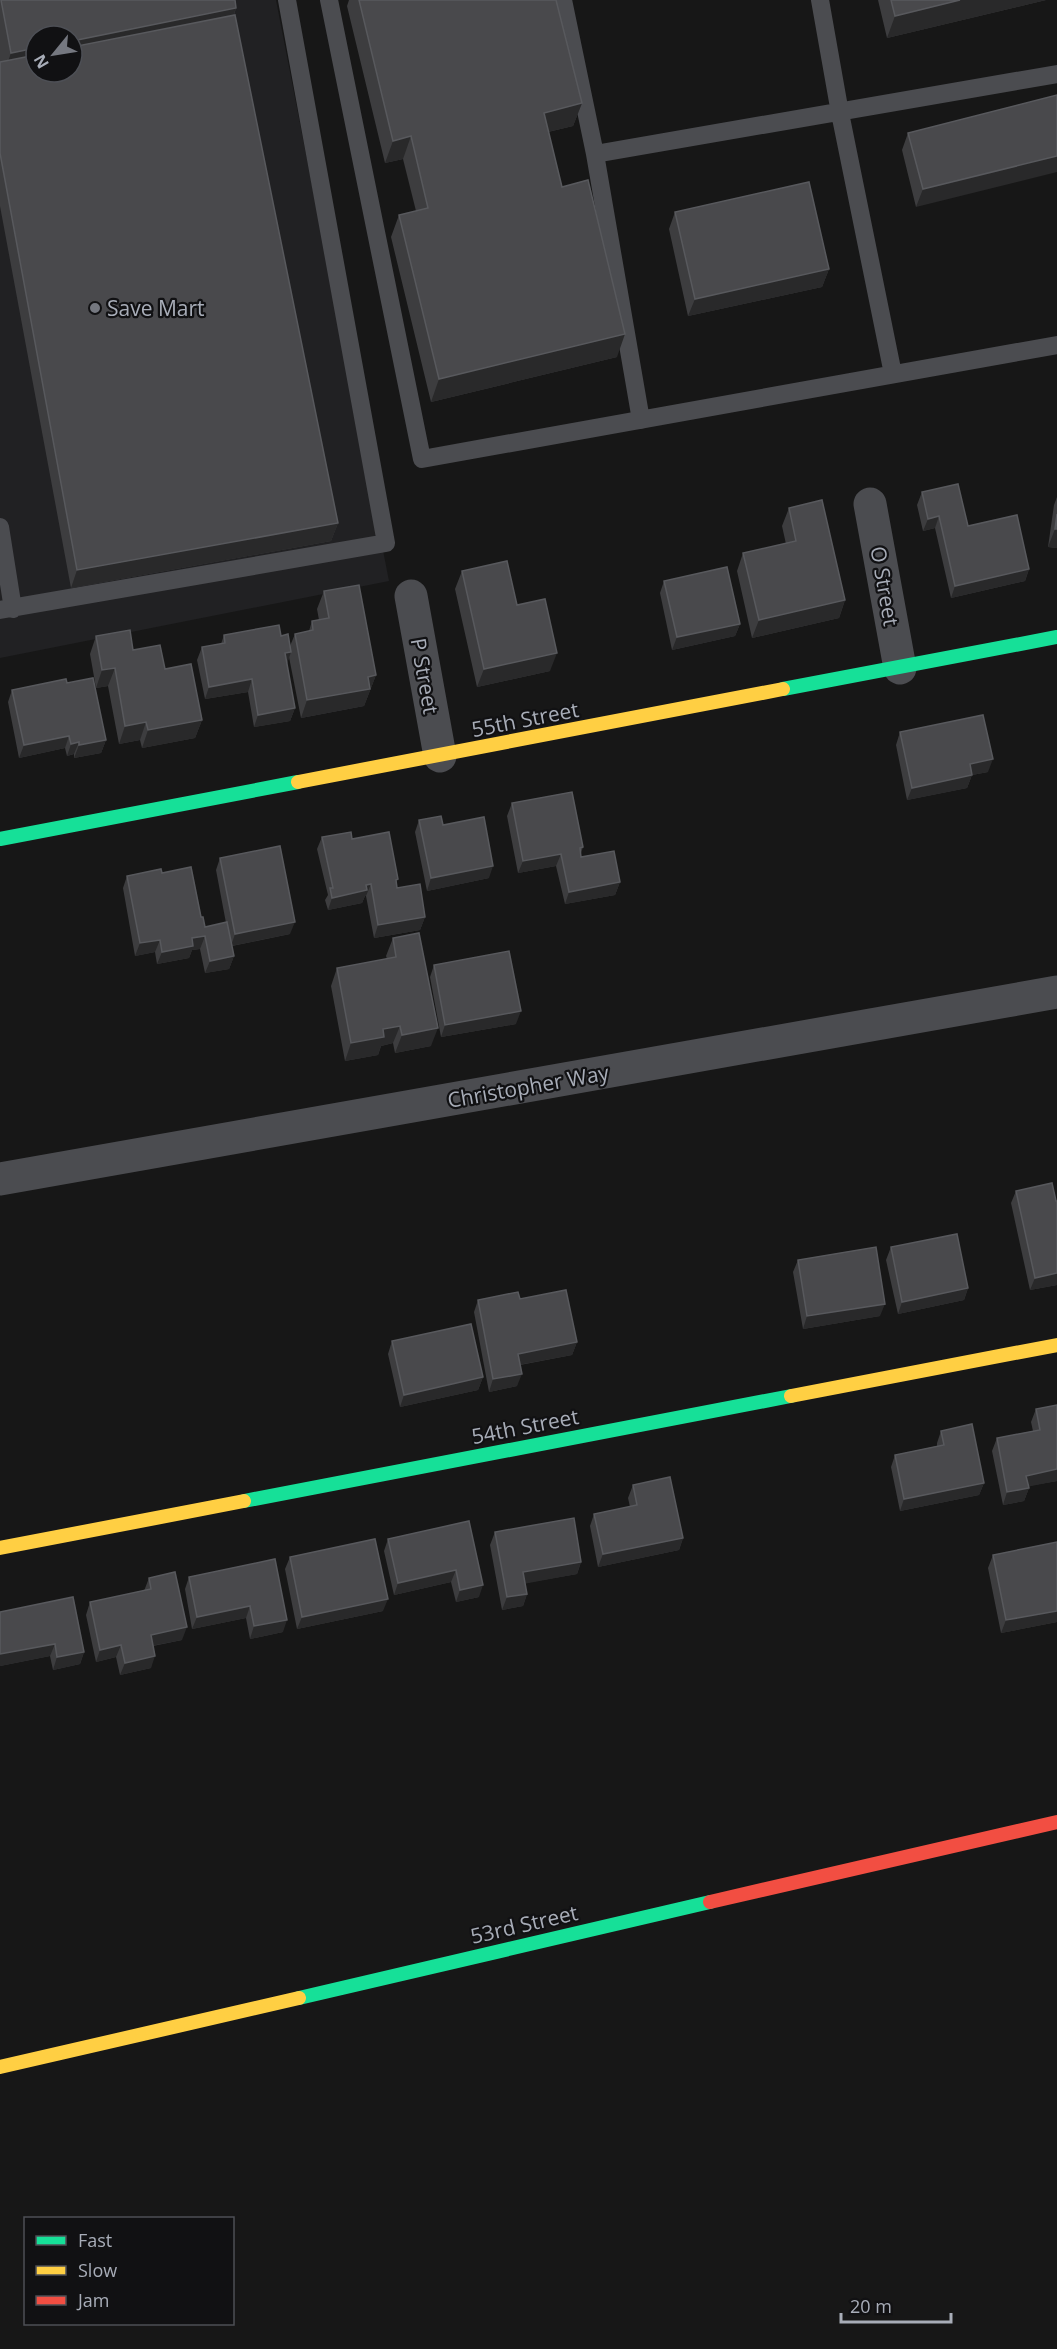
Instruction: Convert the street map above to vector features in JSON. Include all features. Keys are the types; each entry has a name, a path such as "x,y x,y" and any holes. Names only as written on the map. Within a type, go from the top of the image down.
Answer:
{"street":[{"name":"O Street","path":"870,504 900,668"},
{"name":"P Street","path":"411,596 440,756"},
{"name":"55th Street","path":"0,839 1057,637"},
{"name":"Christopher Way","path":"0,1179 1057,992"},
{"name":"54th Street","path":"0,1548 1057,1345"},
{"name":"53rd Street","path":"0,2067 1057,1822"}],"lane":[{"path":"0,527 6,610 386,543 287,0"},
{"path":"329,0 422,459 1057,345"},
{"path":"563,0 595,154 641,420"},
{"path":"819,0 893,374"},
{"path":"595,154 1057,74"}],"shaded area":[{"path":"0,0 276,0 389,581 0,658"}],"building":[{"path":"1,0 235,0 236,8 84,39 84,24 24,24 24,50 11,53"},
{"path":"359,0 556,0 582,103 544,113 562,187 588,180 625,334 439,379 399,215 428,208 411,136 393,141"},
{"path":"891,0 960,0 895,16"},
{"path":"235,15 338,523 77,570 0,153 0,62 24,57 24,84 84,84 84,45"},
{"path":"1057,95 1057,156 923,189 908,133"},
{"path":"809,182 829,269 695,299 675,212"},
{"path":"958,484 968,526 1017,515 1029,569 955,586 939,516 928,519 922,492"},
{"path":"822,500 845,600 759,620 743,553 796,541 789,508"},
{"path":"507,561 517,605 545,599 557,653 484,669 462,571"},
{"path":"727,567 740,624 677,637 664,581"},
{"path":"359,585 376,675 368,677 370,689 307,700 295,634 313,630 312,621 329,618 324,591"},
{"path":"279,625 281,636 288,634 291,652 285,653 295,708 258,715 252,679 209,687 202,647 225,643 224,635"},
{"path":"130,630 133,650 160,645 165,669 191,664 202,720 148,730 146,722 125,726 115,668 102,670 96,636"},
{"path":"93,678 106,740 79,745 79,742 71,744 69,736 24,745 12,690 66,679 67,683"},
{"path":"983,715 993,759 970,764 972,775 912,788 900,732"},
{"path":"572,792 583,847 580,848 581,857 614,851 620,882 569,892 561,854 523,861 512,803"},
{"path":"441,816 443,825 484,817 493,866 431,878 419,820"},
{"path":"351,832 352,839 389,832 398,879 396,880 397,888 420,884 425,917 378,925 371,884 366,885 367,890 332,898 330,888 333,888 322,837"},
{"path":"280,846 295,922 235,934 220,858"},
{"path":"191,867 205,927 227,922 234,956 210,961 205,936 192,938 193,946 162,952 160,940 140,943 127,876 161,869 162,873"},
{"path":"419,933 438,1028 402,1035 400,1026 383,1029 384,1037 351,1043 337,968 396,957 393,938"},
{"path":"509,951 521,1011 445,1025 434,965"},
{"path":"1052,1183 1057,1201 1057,1273 1035,1278 1016,1191"},
{"path":"957,1234 968,1288 902,1302 891,1247"},
{"path":"876,1247 885,1304 807,1316 798,1260"},
{"path":"566,1290 577,1342 518,1354 522,1374 493,1379 478,1300 518,1292 520,1299"},
{"path":"471,1324 483,1377 404,1395 392,1341"},
{"path":"1057,1405 1057,1469 1026,1476 1029,1488 1007,1492 997,1438 1040,1430 1036,1409"},
{"path":"972,1424 984,1483 904,1499 895,1455 944,1445 941,1431"},
{"path":"670,1477 683,1538 603,1554 594,1514 637,1505 633,1485"},
{"path":"574,1518 581,1562 523,1572 527,1594 507,1597 495,1532"},
{"path":"469,1521 483,1585 460,1590 456,1570 398,1583 388,1539"},
{"path":"375,1539 388,1599 302,1617 290,1557"},
{"path":"1057,1542 1057,1611 1006,1620 993,1555"},
{"path":"275,1559 287,1620 254,1626 250,1606 197,1617 189,1577"},
{"path":"175,1572 187,1627 151,1635 155,1656 125,1663 121,1645 100,1650 90,1602 151,1589 149,1578"},
{"path":"73,1597 84,1652 57,1657 55,1644 0,1654 0,1612"}],"traffic: fast":[{"path":"783,689 1057,637"},
{"path":"0,839 298,782"},
{"path":"244,1501 791,1396"},
{"path":"299,1998 710,1902"}],"traffic: slow":[{"path":"298,782 783,689"},
{"path":"791,1396 1057,1345"},
{"path":"0,1548 244,1501"},
{"path":"0,2067 299,1998"}],"traffic: jam":[{"path":"710,1902 1057,1822"}],"place":[{"name":"Save Mart","path":"95,308"}]}
